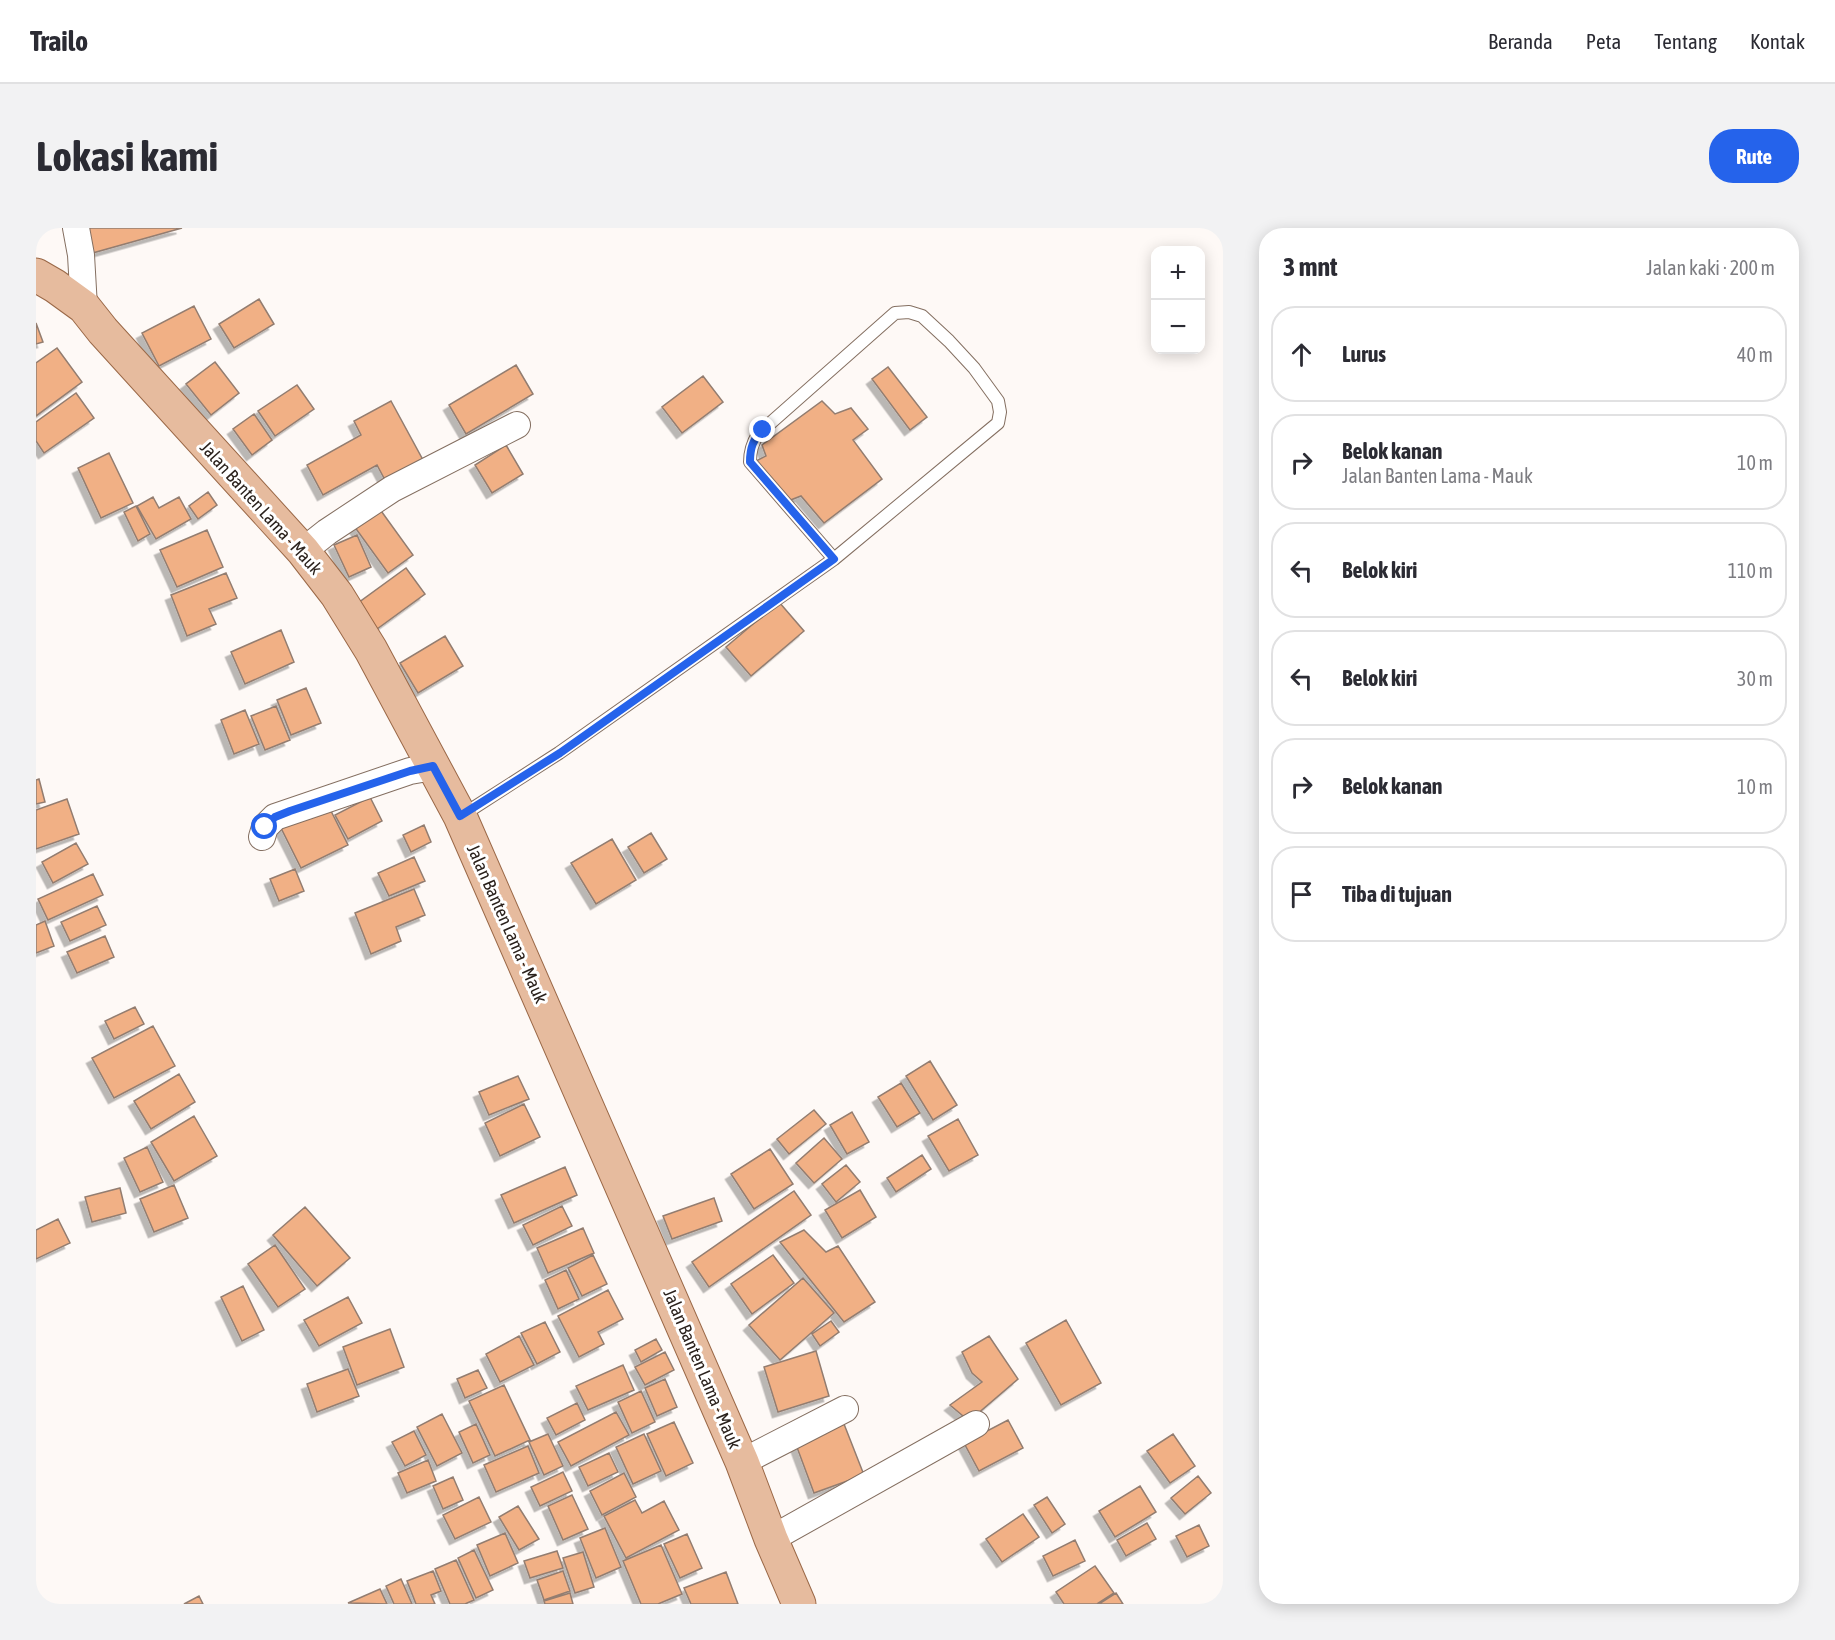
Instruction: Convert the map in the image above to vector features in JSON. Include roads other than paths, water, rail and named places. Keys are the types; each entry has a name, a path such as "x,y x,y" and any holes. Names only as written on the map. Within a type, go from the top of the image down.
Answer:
{"main road":[{"name":"Jalan Banten Lama - Mauk","path":"36,275 84,308 303,551 337,595 371,650 460,816 742,1462 799,1604"}],"street":[{"path":"76,228 81,255 84,308"},
{"path":"303,551 327,532 392,489 517,425"},
{"path":"262,837 265,827 275,817 410,771 433,766"},
{"path":"742,1462 844,1409"},
{"path":"771,1539 976,1424"}],"lane":[{"path":"460,816 560,753 834,559 998,423 1000,412 998,401 974,368 949,340 922,316 909,312 895,313 758,434 750,450 750,462 834,559"}]}
